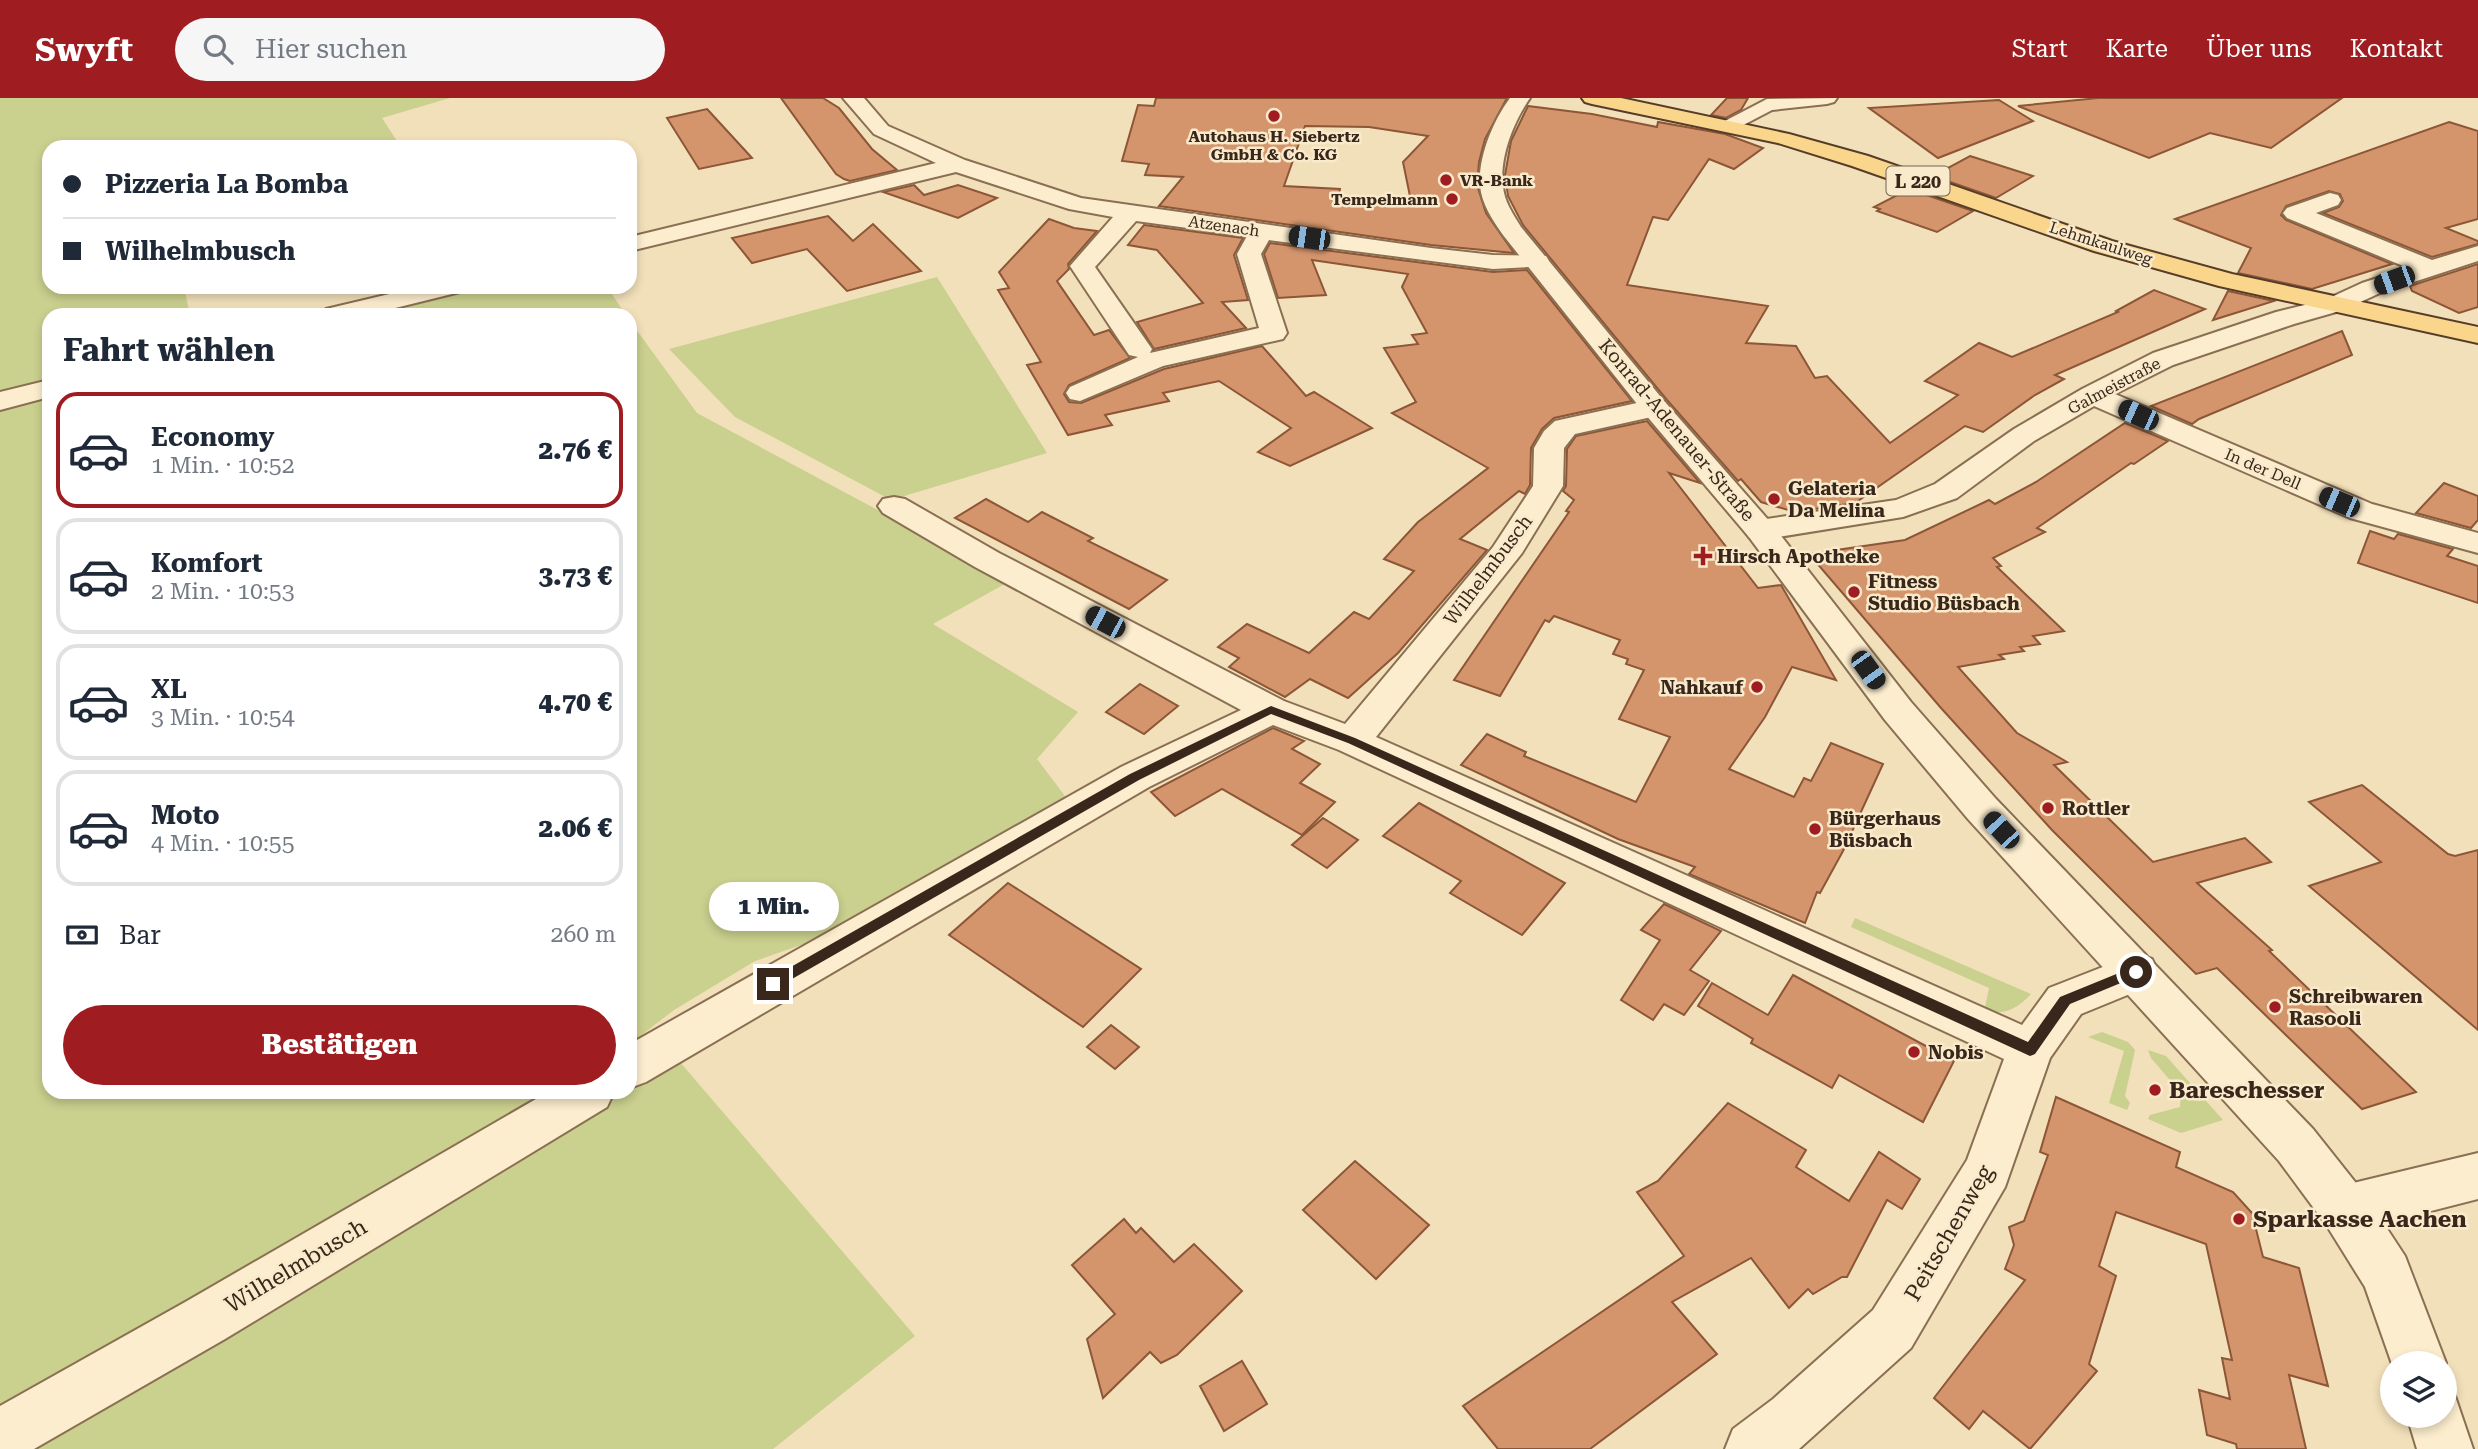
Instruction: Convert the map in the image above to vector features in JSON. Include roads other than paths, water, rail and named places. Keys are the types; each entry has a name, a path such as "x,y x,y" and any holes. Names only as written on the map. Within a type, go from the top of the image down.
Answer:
{"main road":[{"name":"L 220","path":"1592,98 1730,125"},
{"name":"Lehmkaulweg","path":"1730,125 1860,161 2103,246 2228,281 2478,335"}],"street":[{"name":"Atzenach","path":"853,98 881,131 957,165 1077,204 1431,255 1493,262 1537,261"},
{"name":"Konrad-Adenauer-Straße","path":"1520,98 1507,117 1491,184 1503,216 1655,408 1760,530 1898,711 1982,809 2297,1145 2345,1209 2387,1274 2415,1351"},
{"path":"1730,125 1767,105 1827,98"},
{"path":"637,242 957,165"},
{"path":"2330,200 2295,213 2431,268"},
{"path":"1130,213 1082,266 1139,349"},
{"path":"1080,393 1154,360 1274,333 1249,254 1262,231"},
{"name":"Galmeistraße","path":"1760,530 1903,508 1946,491 2024,435 2092,395 2163,359 2285,318 2334,305 2371,288 2478,253"},
{"path":"364,308 422,294"},
{"path":"0,401 42,390"},
{"name":"In der Dell","path":"2092,395 2361,511 2478,543"},
{"name":"Wilhelmbusch","path":"1352,741 1506,553 1548,486 1549,448 1554,437 1565,427 1655,408"},
{"path":"894,506 987,560 1271,710 1352,741 2030,1050"},
{"path":"637,1064 1135,777 1271,710"},
{"name":"Peitschenweg","path":"1753,1449 1793,1419 1892,1329 1988,1171 2030,1050 2065,1000 2136,972"},
{"name":"Wilhelmbusch","path":"0,1437 206,1320 578,1099"},
{"path":"2345,1209 2478,1177"},
{"path":"2439,1428 2445,1449"}],"place":[{"name":"Autohaus H. Siebertz GmbH & Co. KG","path":"1274,116"},
{"name":"VR-Bank","path":"1446,180"},
{"name":"Tempelmann","path":"1452,199"},
{"name":"Gelateria Da Melina","path":"1774,499"},
{"name":"Hirsch Apotheke","path":"1703,556"},
{"name":"Fitness Studio Büsbach","path":"1854,592"},
{"name":"Nahkauf","path":"1757,687"},
{"name":"Rottler","path":"2048,808"},
{"name":"Bürgerhaus Büsbach","path":"1815,829"},
{"name":"Schreibwaren Rasooli","path":"2275,1007"},
{"name":"Nobis","path":"1914,1052"},
{"name":"Bareschesser","path":"2155,1090"},
{"name":"Sparkasse Aachen","path":"2239,1219"}]}
